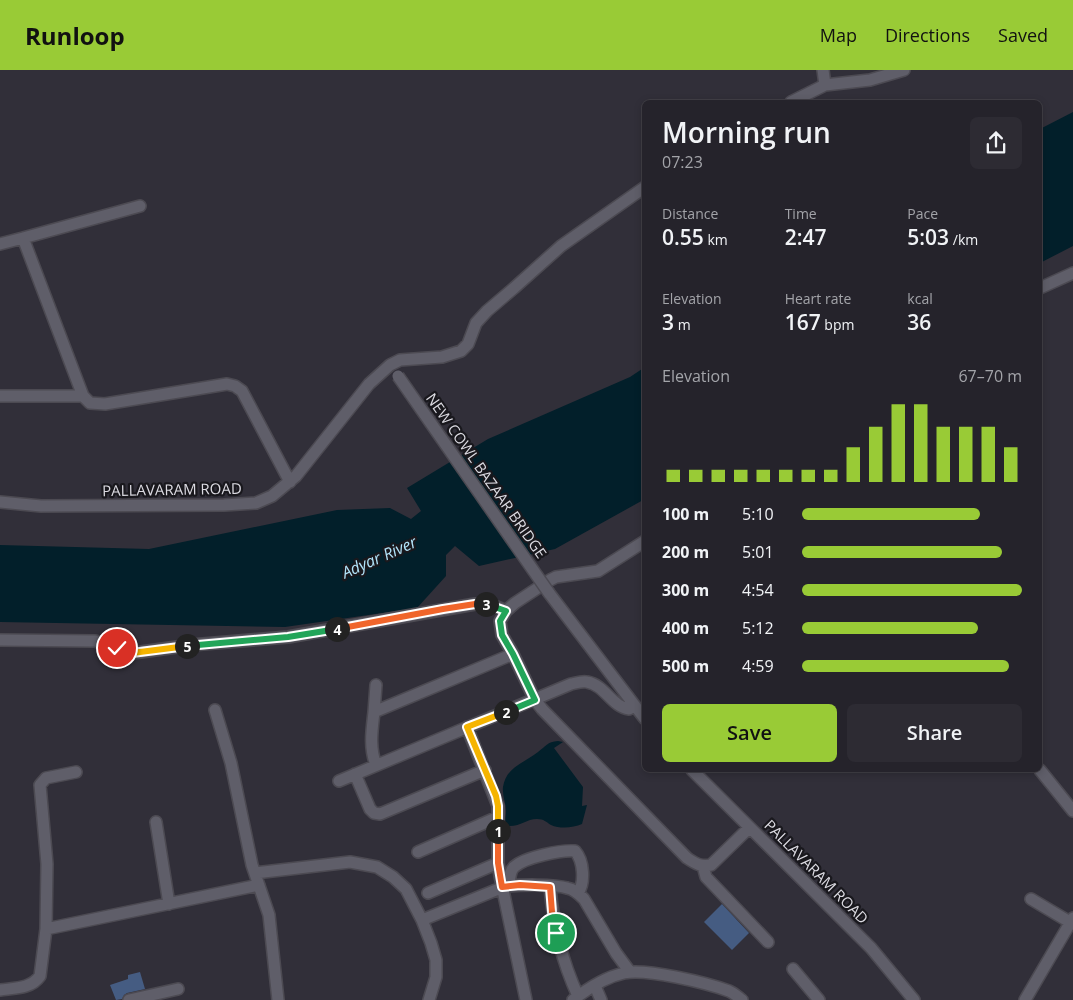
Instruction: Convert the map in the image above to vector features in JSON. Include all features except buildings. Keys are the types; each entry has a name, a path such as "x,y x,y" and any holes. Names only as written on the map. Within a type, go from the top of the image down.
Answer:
{"street":[{"path":"823,70 825,85"},
{"path":"795,100 825,85 869,75 904,70"},
{"path":"390,365 400,360 442,357 462,351 468,344 476,323 487,311 561,246 642,189"},
{"path":"0,244 140,206"},
{"path":"23,238 83,396 90,403 105,404 227,384 235,386 242,390 250,403 290,482"},
{"path":"1042,287 1073,273"},
{"name":"NEW COWL BAZAAR BRIDGE","path":"390,365 549,593 634,706"},
{"name":"PALLAVARAM ROAD","path":"0,502 41,506 256,503 272,496 290,482 369,384 390,365"},
{"path":"0,396 83,396"},
{"path":"642,543 598,571 556,577 515,603 506,611 500,621 502,635 535,700 551,719 688,858 696,864 703,866 711,865 749,828"},
{"path":"0,640 95,641 132,653 191,645 288,637 475,604 490,604 506,611"},
{"path":"374,712 513,654"},
{"path":"339,781 572,684 586,682 598,686 622,708 629,709 634,706 642,715"},
{"path":"376,685 371,746 372,756 376,765"},
{"path":"215,710 231,763 250,857 269,915 278,1000"},
{"path":"467,727 496,796 498,806 498,863 506,887 526,1000"},
{"path":"355,774 370,809 374,813 380,814 485,770"},
{"path":"0,990 28,986 36,982 40,976 46,929 47,864 40,785 46,778 76,772"},
{"name":"PALLAVARAM ROAD","path":"694,772 870,948 914,1000"},
{"path":"1042,772 1073,811"},
{"path":"418,852 498,817"},
{"path":"156,822 169,904"},
{"path":"506,887 514,868 524,862 539,856 575,851 579,856 583,883 578,894"},
{"path":"255,873 350,862 377,867 393,877 406,889 422,920 436,960 436,977 429,1000"},
{"path":"428,894 498,863"},
{"path":"703,866 706,877 768,942"},
{"path":"46,929 259,885"},
{"path":"422,920 506,887 567,888 584,899 616,953 630,972"},
{"path":"550,887 552,912 562,957 575,998 618,975 630,972 643,972 712,986 731,992 742,1000"},
{"path":"1025,1000 1072,921 1031,899"},
{"path":"793,969 819,1000"},
{"path":"595,986 601,1000"},
{"path":"129,1000 178,989"}],"water":[{"path":"1073,112 1073,246 1042,262 1042,128"},
{"name":"Adyar River","path":"642,369 642,501 555,549 479,566 455,546 446,555 446,576 417,608 285,627 0,622 0,545 149,549 337,510 390,508 411,519 421,511 407,488 488,439 630,377"},
{"path":"551,742 563,742 554,748 583,787 582,806 587,805 582,824 571,827 558,827 537,819 507,826 503,787 508,775 516,766"}],"route":[{"path":"117,648 132,653 191,645 288,637 475,604 490,604 506,611 500,621 502,635 535,700 467,727 496,796 498,806 498,863 502,887 520,885 550,887 556,933"}]}
